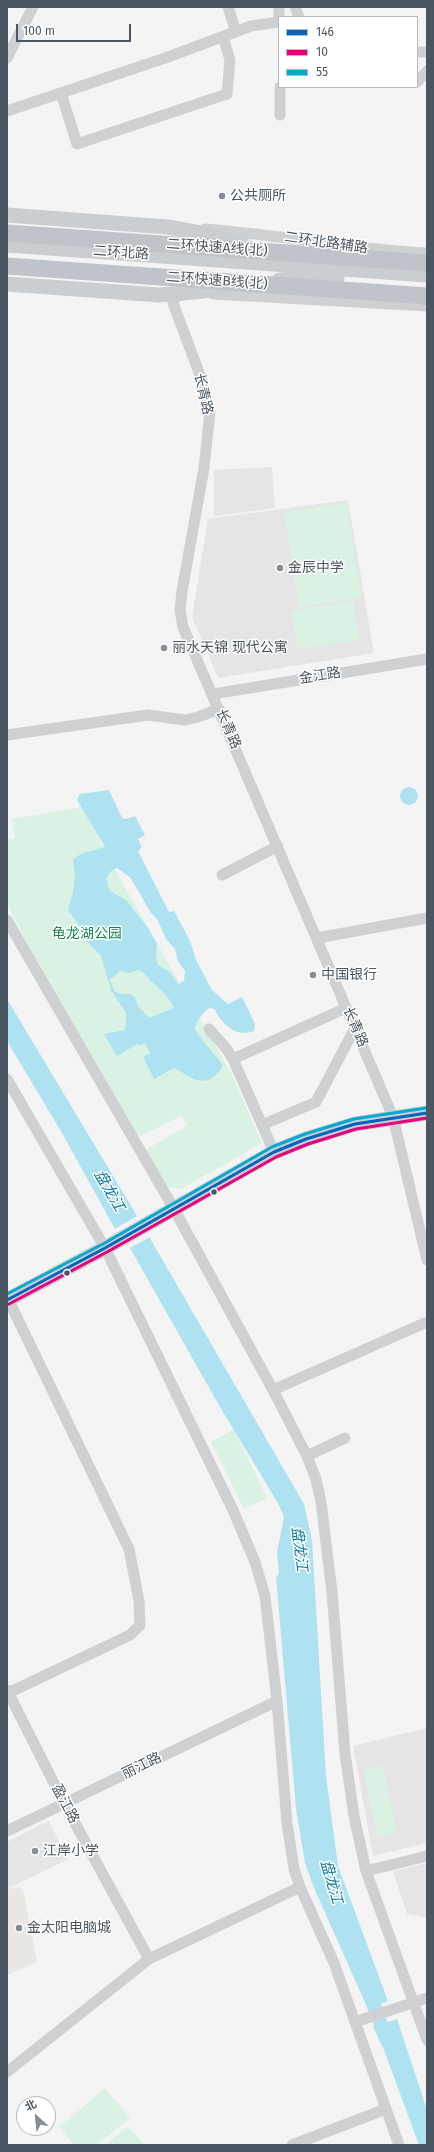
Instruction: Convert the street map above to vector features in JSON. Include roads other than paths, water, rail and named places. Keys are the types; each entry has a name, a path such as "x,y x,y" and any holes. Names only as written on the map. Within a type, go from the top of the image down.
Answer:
{"highway":[{"path":"7,223 203,237 346,274"},
{"name":"二环快速A线(北)","path":"7,233 346,274 427,262"},
{"name":"二环快速B线(北)","path":"7,266 346,274 427,296"},
{"path":"7,276 206,290 346,274"}],"main road":[{"path":"7,215 154,226 206,234 303,263 346,274"},
{"name":"二环北路","path":"7,245 346,274 427,284"},
{"name":"二环北路","path":"7,254 267,268"},
{"path":"7,284 147,294 183,294 286,280 346,274"},
{"name":"二环北路","path":"346,274 427,275"},
{"path":"8,1299 111,1244 274,1152 306,1139 355,1124 427,1113"}],"street":[{"path":"7,58 33,7"},
{"path":"228,7 236,32"},
{"path":"7,111 251,26 278,22"},
{"path":"61,93 77,144 227,94 230,60 223,37"},
{"path":"418,81 427,71"},
{"path":"280,88 280,115"},
{"name":"二环北路辅路","path":"154,226 246,232 352,247 427,253"},
{"path":"147,294 160,301 174,314 180,325"},
{"path":"180,325 172,303 176,296 183,294 427,306"},
{"name":"长青路","path":"180,325 201,378 210,412 204,468 180,610 184,627 393,1117 427,1260"},
{"name":"金江路","path":"213,694 427,659"},
{"path":"7,735 148,715 185,720 219,709"},
{"path":"222,875 278,846"},
{"path":"317,938 427,918"},
{"path":"7,920 174,1209 273,1390 307,1456 316,1479 321,1502 332,1592 345,1753 354,1816 366,1871 427,2040"},
{"path":"233,1059 346,1008"},
{"path":"262,1125 316,1102 355,1028"},
{"path":"209,1029 226,1048 233,1059 274,1152"},
{"path":"7,1079 111,1244 233,1510 255,1562 265,1596 277,1701 287,1823 294,1869 300,1887 334,1963 399,2145"},
{"path":"8,1299 129,1549 139,1601 140,1625 130,1635 8,1691"},
{"path":"273,1390 427,1322"},
{"path":"307,1456 345,1438"},
{"name":"盈江路","path":"8,1691 64,1803 149,1959"},
{"name":"丽江路","path":"7,1831 277,1701"},
{"path":"366,1871 427,1856"},
{"path":"7,2072 149,1959 300,1887"},
{"path":"355,2022 427,1998"},
{"path":"292,2145 386,2109"}],"water":[{"path":"405,787 413,787 418,792 416,803 413,805 405,805 400,800 400,792"},
{"path":"109,790 122,818 126,819 135,816 145,835 138,839 142,847 138,851 169,912 174,911 190,941 196,960 212,990 228,1004 242,997 255,1024 254,1031 241,1033 230,1028 221,1020 214,1009 209,1008 202,1015 195,1028 197,1033 222,1065 219,1072 210,1079 199,1081 174,1068 154,1079 143,1057 150,1053 145,1043 139,1046 137,1044 117,1056 104,1034 124,1030 126,1026 126,1013 111,990 101,956 85,939 84,932 68,910 73,892 75,874 73,860 80,854 105,847 77,800 80,794","holes":["117,868 130,877 151,913 157,919 166,939 175,949 178,961 185,971 184,981 178,984 170,972 158,965 156,956 157,943 148,928 126,900 110,891 106,879 111,871","138,970 144,973 162,991 174,1008 149,1018 138,1006 135,997 130,994 121,994 114,991 110,980 120,971 129,973"]},
{"path":"7,999 137,1216 304,1504 312,1540 326,1776 338,1866 388,2001 368,2009 314,1888 305,1863 296,1809 276,1577 279,1573 277,1552 284,1517 278,1503 220,1407 130,1248 115,1229 62,1133 7,1041"},
{"path":"397,2019 427,2110 427,2145 419,2145 381,2042 373,2027"}],"waterway":[{"name":"盘龙江","path":"368,1989 387,2041"}],"place":[{"name":"公共厕所","path":"222,196"},
{"name":"金辰中学","path":"280,568"},
{"name":"丽水天锦 现代公寓","path":"164,648"},
{"name":"中国银行","path":"313,975"},
{"name":"江岸小学","path":"35,1851"},
{"name":"金太阳电脑城","path":"19,1928"}],"park label":[{"name":"龟龙湖公园","path":"87,934"}]}
